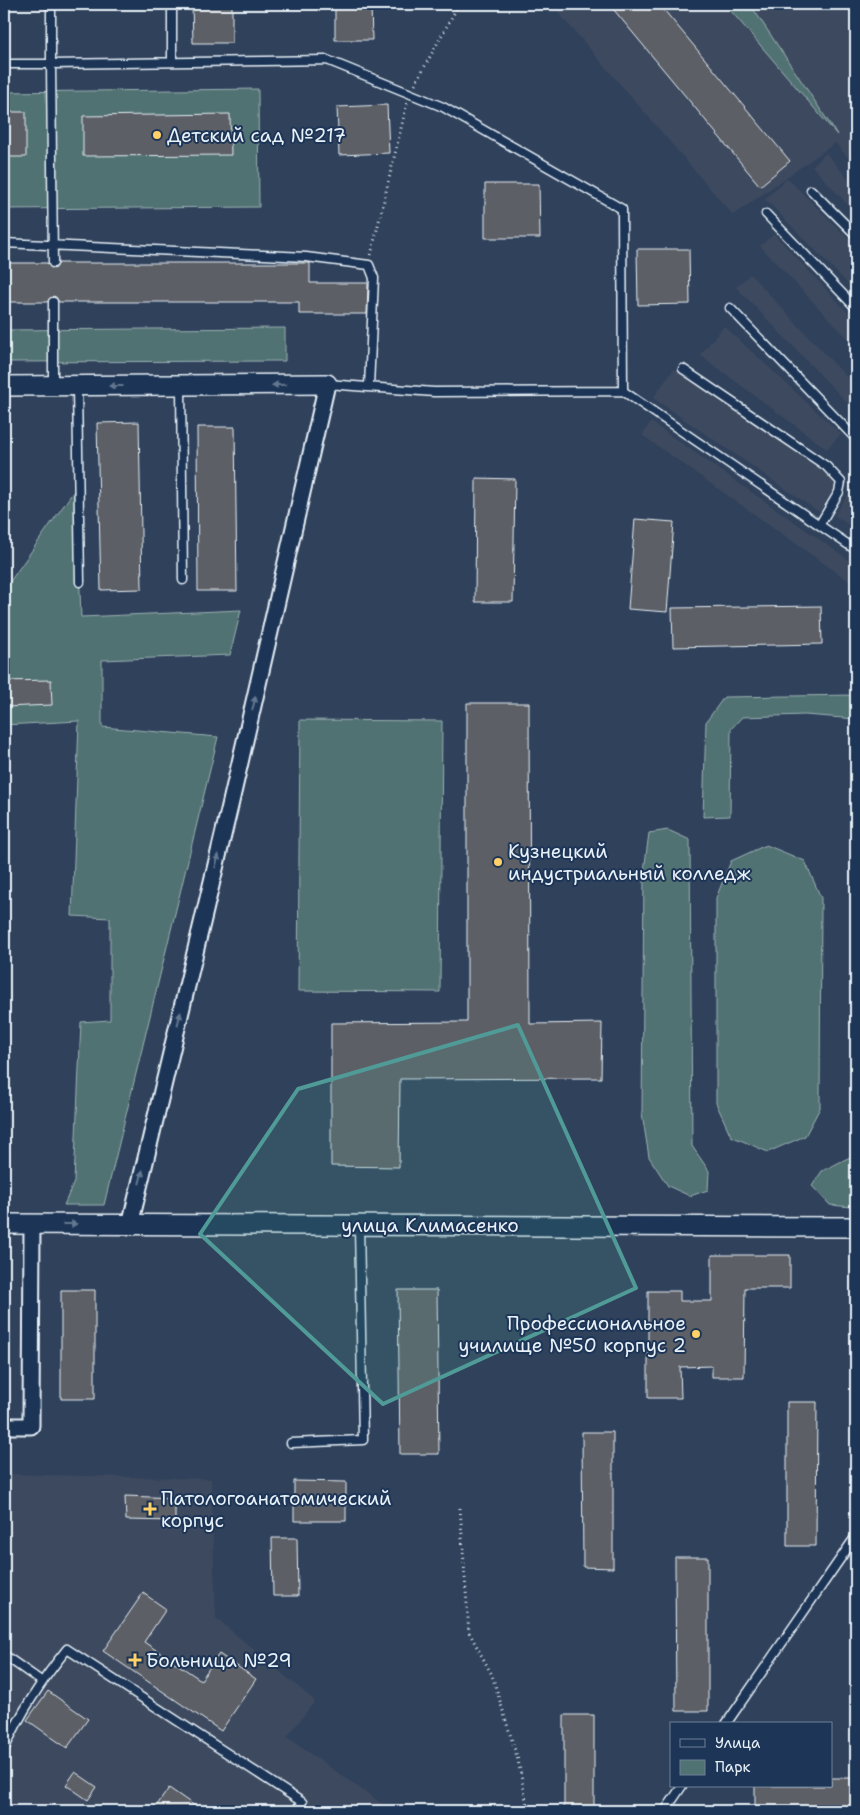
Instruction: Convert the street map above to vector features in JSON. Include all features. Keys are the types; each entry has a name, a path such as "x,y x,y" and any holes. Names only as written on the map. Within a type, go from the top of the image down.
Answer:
{"street":[{"path":"4,386 181,387 328,384 130,1225"},
{"name":"улица Климасенко","path":"4,1224 856,1227"},
{"path":"4,1426 31,1426 32,1224"}],"lane":[{"path":"51,4 53,263"},
{"path":"172,4 172,62"},
{"path":"4,64 327,60 444,107 622,209 623,391"},
{"path":"811,190 856,235"},
{"path":"766,214 856,308"},
{"path":"4,243 306,257 369,265 374,278 370,386"},
{"path":"53,302 53,386"},
{"path":"730,308 856,439"},
{"path":"683,369 826,466 841,482 839,492 820,524"},
{"path":"328,384 434,392 623,391 856,550"},
{"path":"77,386 80,582"},
{"path":"181,387 183,580"},
{"path":"291,1443 363,1440 360,1225"},
{"path":"727,1722 856,1536"},
{"path":"4,1750 20,1715 41,1681 67,1649 302,1802 296,1811"},
{"path":"4,1656 41,1681"},
{"path":"665,1811 681,1788"}],"path":[{"path":"369,265 410,94 459,4"},
{"path":"460,1508 469,1632 492,1675 518,1760 528,1811"}],"highlighted area":[{"path":"518,1025 636,1288 383,1404 200,1234 298,1089"}],"shaded area":[{"path":"551,4 856,4 856,166 835,143 733,215"},
{"path":"826,153 856,188 856,214 812,166"},
{"path":"787,178 856,246 856,292 765,199"},
{"path":"774,234 856,321 856,347 760,246"},
{"path":"750,274 856,387 856,412 736,287"},
{"path":"724,326 841,434 827,449 700,355"},
{"path":"674,369 839,482 819,512 653,398"},
{"path":"651,422 856,565 856,586 642,435"},
{"path":"853,488 856,491 856,530 834,515"},
{"name":"Больница №29","path":"4,1474 211,1479 216,1618 315,1701 287,1737 392,1811 4,1811"}],"green space":[{"path":"725,4 750,4 838,136"},
{"path":"258,89 259,207 4,209 4,92"},
{"path":"285,328 285,361 4,362 4,330"},
{"path":"76,488 81,617 241,610 230,655 102,660 102,727 218,737 104,1205 64,1205 74,1182 81,1022 110,1020 110,918 72,916 79,721 4,725 4,590"},
{"path":"856,695 856,719 805,715 742,717 731,729 730,816 703,817 706,722 724,697"},
{"path":"300,720 442,721 440,992 298,991"},
{"path":"668,830 690,840 692,1146 709,1171 708,1190 690,1196 668,1186 649,1157 642,1113 644,871 649,833"},
{"path":"766,845 805,861 821,898 820,1108 805,1136 768,1152 731,1136 716,1103 716,898 731,861"},
{"path":"856,1154 856,1203 852,1207 830,1205 812,1186 822,1171"}],"building":[{"path":"192,4 232,4 232,43 193,43"},
{"path":"335,4 371,4 372,40 335,40"},
{"path":"609,4 659,4 790,161 760,186"},
{"path":"387,105 389,153 339,155 337,107"},
{"path":"4,112 26,112 26,157 4,157"},
{"name":"Детский сад №217","path":"230,114 231,155 83,156 83,116"},
{"path":"485,184 539,184 540,238 485,238"},
{"path":"637,249 689,249 690,304 638,305"},
{"path":"4,263 47,263 53,269 59,263 310,263 310,283 368,283 367,314 299,314 299,302 59,302 53,296 47,302 4,302"},
{"path":"139,422 142,589 101,590 97,423"},
{"path":"197,427 235,427 237,591 198,591"},
{"path":"476,478 515,479 513,602 475,602"},
{"path":"635,519 674,522 667,612 628,609"},
{"path":"821,606 822,644 673,647 672,608"},
{"path":"51,680 52,705 4,707 4,681"},
{"name":"Кузнецкий индустриальный колледж","path":"467,703 529,703 530,1024 602,1023 601,1078 400,1079 399,1167 331,1166 331,1023 467,1022"},
{"name":"Профессиональное училище №50 корпус 2","path":"712,1255 790,1255 790,1288 745,1288 744,1377 712,1377 712,1366 680,1367 681,1398 648,1398 648,1291 680,1291 680,1301 712,1301"},
{"path":"61,1290 95,1290 95,1399 61,1399"},
{"path":"398,1290 437,1290 439,1454 400,1454"},
{"path":"787,1402 817,1402 816,1546 787,1546"},
{"path":"582,1432 613,1432 613,1568 583,1567"},
{"path":"294,1481 346,1482 346,1521 294,1521"},
{"name":"Патологоанатомический корпус","path":"125,1496 175,1498 175,1521 126,1520"},
{"path":"272,1538 297,1538 298,1596 273,1596"},
{"path":"675,1557 708,1557 708,1711 676,1711"},
{"path":"143,1593 166,1609 144,1642 201,1680 219,1654 256,1679 221,1731 103,1651"},
{"path":"48,1691 88,1719 67,1748 27,1720"},
{"path":"564,1715 594,1715 594,1811 564,1811"},
{"path":"75,1772 97,1787 88,1800 66,1785"},
{"path":"832,1778 856,1778 856,1811 755,1811 755,1788 832,1788"},
{"path":"169,1788 202,1811 153,1811"}],"place":[{"name":"Детский сад №217","path":"157,135"},
{"name":"Кузнецкий индустриальный колледж","path":"498,862"},
{"name":"Профессиональное училище №50 корпус 2","path":"696,1334"},
{"name":"Патологоанатомический корпус","path":"150,1509"},
{"name":"Больница №29","path":"135,1660"}]}
